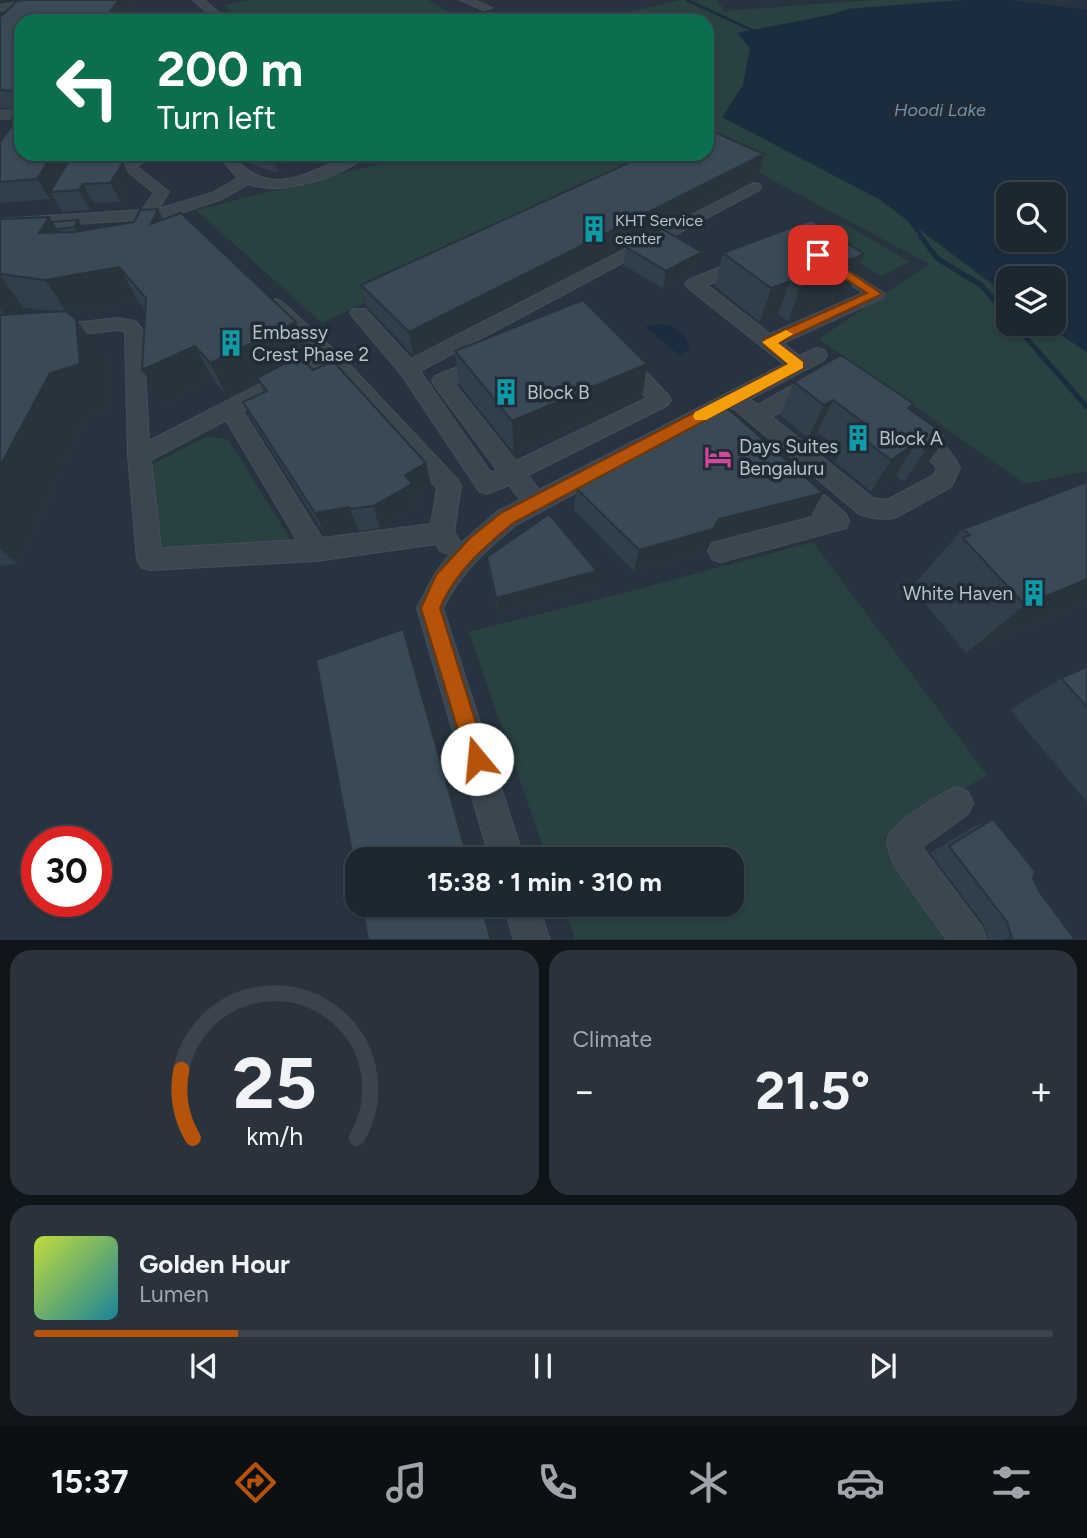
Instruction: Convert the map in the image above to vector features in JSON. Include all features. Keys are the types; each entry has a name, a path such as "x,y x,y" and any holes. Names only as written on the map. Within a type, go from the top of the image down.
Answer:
{"street":[{"path":"0,2 13,0"},
{"path":"0,8 52,0"},
{"path":"198,0 215,14"},
{"path":"466,0 486,8"},
{"path":"0,16 67,5"},
{"path":"133,161 128,166 162,192 147,214"},
{"path":"232,161 248,179 274,184 296,181 347,161"},
{"path":"0,224 47,221 93,224 147,214 163,221 248,179"},
{"path":"408,369 754,187"},
{"path":"47,221 60,199"},
{"path":"769,342 876,294 810,250"},
{"path":"503,847 430,608 442,581 459,561 507,518 721,414 735,398 807,360 769,342 694,284 764,256"},
{"path":"260,290 337,364 449,486 442,533 459,561"},
{"path":"359,313 408,369 487,485 661,400 605,342"},
{"path":"0,337 118,324 128,325 134,330 139,456 150,559 316,550 442,533"},
{"path":"502,356 442,381 536,503"},
{"path":"139,456 302,371 337,364"},
{"path":"756,416 825,376 833,378"},
{"path":"735,398 867,507 889,510 943,481 949,468 939,453 896,421"},
{"path":"230,408 316,550"},
{"path":"721,551 837,521 777,466"},
{"path":"957,803 904,840 907,855 970,940"},
{"path":"525,917 532,940"}],"green space":[{"path":"251,0 428,0 452,14 234,14 224,5"},
{"path":"680,0 716,0 725,11 872,0 964,0 848,9 738,33 750,48 743,85 723,117 879,199 996,287 996,336 1063,336 1087,352 1087,471 1025,484 819,339 929,264 714,149 714,14 619,14"},
{"path":"391,161 670,161 322,323 196,210"},
{"path":"843,223 910,262 881,276 814,235"},
{"path":"209,436 229,440 290,539 159,549 149,466"},
{"path":"813,542 987,775 884,838 950,939 575,939 567,917 744,917 744,847 543,847 469,632"}],"water":[{"name":"Hoodi Lake","path":"964,0 1013,0 1087,10 1087,352 1063,336 1066,336 1066,266 996,266 996,287 879,199 722,117 743,85 750,48 737,33 848,9"},
{"path":"668,325 677,330 685,337 690,348 680,356 645,327"}],"building":[{"path":"119,0 108,14 14,14 14,91 0,90 0,17 17,1"},
{"path":"14,114 14,161 49,161 37,179 0,182 0,142 12,126"},
{"path":"714,132 764,154 409,332 361,285 633,161 714,161"},
{"path":"69,161 123,163 110,183 83,184 79,190 50,192"},
{"path":"158,209 151,224 181,213 296,322 210,363 195,346 142,370 146,298 119,267 45,280 0,274 0,219 49,217 39,233 74,232 134,222 140,210"},
{"path":"78,220 74,227 56,229 52,222"},
{"path":"811,220 864,254 844,262 852,268 800,288 790,281 771,288 723,253"},
{"path":"662,229 702,252 666,271 626,247"},
{"path":"583,300 647,364 512,421 455,351"},
{"path":"66,311 76,319 80,364 50,373 0,466 0,315"},
{"path":"841,355 914,404 908,408 947,436 926,450 916,443 891,460 852,430 864,423 833,400 824,405 794,382"},
{"path":"299,356 313,370 333,361 426,463 405,475 412,484 373,506 315,513 243,402 267,391 257,378"},
{"path":"725,406 823,493 719,519 713,529 639,550 576,488"},
{"path":"1087,482 1087,579 1025,605 963,538 970,535 963,529"},
{"path":"549,514 597,571 496,598 487,557"},
{"path":"403,629 465,847 351,847 316,660"},
{"path":"1087,667 1087,707 1061,678"},
{"path":"993,819 1035,871 1033,878 1039,891 1074,938 1087,940 1005,940 1012,938 1007,922 949,846"},
{"path":"364,917 484,917 491,940 368,940"}],"waterway":[{"path":"687,0 758,33"},
{"path":"908,219 923,238"},
{"path":"921,237 938,259 981,285 996,302"},
{"path":"1025,336 1087,407"}],"slow traffic":[{"path":"700,416 798,365 769,342 786,334"}],"place":[{"name":"KHT Service center","path":"594,229"},
{"name":"Embassy Crest Phase 2","path":"231,343"},
{"name":"Block B","path":"506,392"},
{"name":"Block A","path":"858,438"},
{"name":"Days Suites Bengaluru","path":"718,457"},
{"name":"White Haven","path":"1034,593"}],"route":[{"path":"477,759 430,608 442,581 477,543 507,518 798,365 769,342 876,294 818,255"}]}
